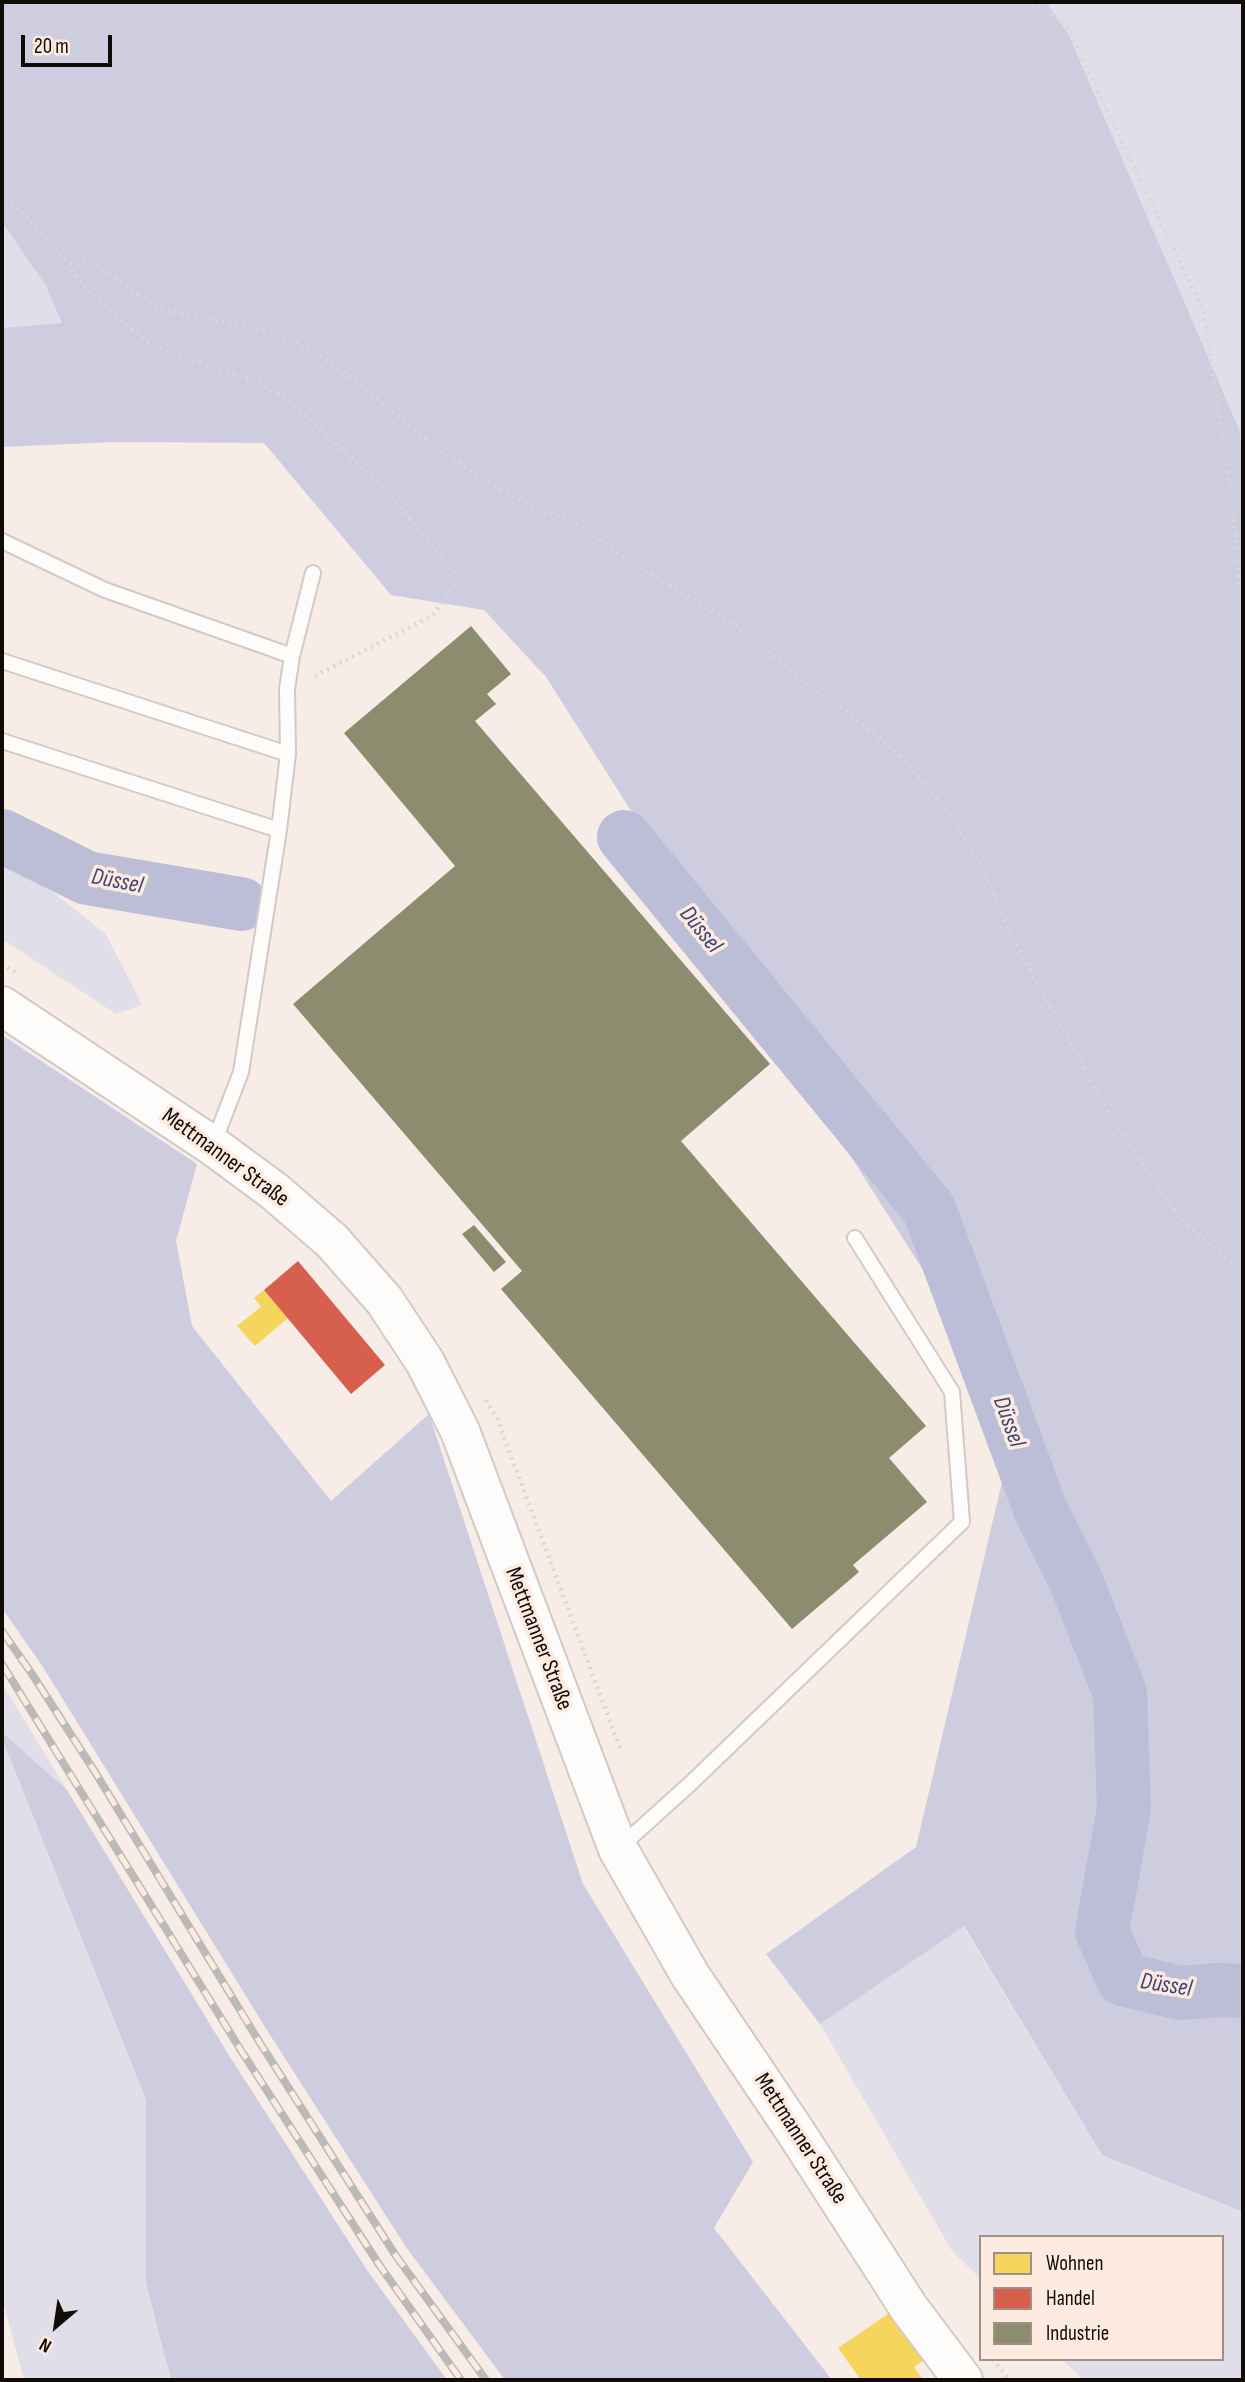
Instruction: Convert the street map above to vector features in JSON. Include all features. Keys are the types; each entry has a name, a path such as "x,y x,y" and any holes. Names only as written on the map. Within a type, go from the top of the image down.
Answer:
{"main road":[{"name":"Mettmanner Straße","path":"2,1006 213,1146 274,1191 332,1241 384,1300 425,1362 460,1431 618,1849 690,1975 909,2308 963,2380"}],"lane":[{"path":"2,541 105,590 292,656"},
{"path":"213,1146 241,1072 279,831 288,754 288,689 292,656 313,573"},
{"path":"2,661 288,754"},
{"path":"2,741 279,831"},
{"path":"618,1849 691,1783 961,1522 953,1392 855,1238"}],"path":[{"path":"1026,2 1051,14 1067,27 1203,310 1234,513 1243,642"},
{"path":"2,192 69,264 78,280 129,328 172,354 256,381 287,399 383,487 454,574 456,582 432,616 288,689"},
{"path":"69,264 85,261 98,265 143,298 167,311 253,327 286,337 321,356 435,446 488,483 536,508 581,525 636,566 735,625 811,688 854,717 895,750 951,815 980,864 1010,933 1111,1117 1177,1213 1222,1256 1243,1267"},
{"path":"995,2361 1009,2380"}],"shaded area":[{"path":"2,2 1046,2 1068,34 1240,431 1243,465 1243,2212 1102,2155 964,1926 820,2024 766,1954 916,1847 1017,1418 546,677 484,610 391,595 264,443 116,442 2,447 2,328 62,323 46,286 2,222"},
{"path":"1046,2 1243,2 1243,465 1240,430"},
{"path":"2,222 46,286 63,324 2,328"},
{"path":"2,852 106,934 142,1005 116,1014 2,939"},
{"path":"2,1035 197,1164 176,1241 192,1326 331,1501 429,1414 583,1884 753,2162 714,2228 832,2380 505,2380 406,2247 270,2035 43,1667 2,1608"},
{"path":"2,1685 7,1692 67,1790 2,1732"},
{"path":"2,1732 67,1790 230,2057 367,2270 447,2380 171,2380 146,2283 146,2100 2,1738"},
{"path":"2,1738 146,2100 146,2283 171,2380 24,2380 2,2298"},
{"path":"963,1926 1102,2155 1243,2212 1243,2380 1084,2380 1063,2361 1224,2361 1224,2235 979,2235 979,2277 952,2251 820,2024"}],"building: Wohnen":[{"path":"264,1290 288,1318 255,1346 237,1326 261,1307 254,1298"},
{"path":"891,2312 924,2360 914,2367 923,2380 861,2380 838,2348"}],"building: Handel":[{"path":"298,1261 385,1365 351,1394 264,1290"}],"building: Industrie":[{"path":"471,626 511,674 487,694 496,704 475,721 770,1064 681,1141 926,1426 889,1458 927,1502 853,1565 859,1572 792,1629 501,1289 522,1271 293,1004 455,866 344,733"},
{"path":"474,1225 506,1262 494,1272 462,1234"}],"waterway":[{"name":"Düssel","path":"2,836 87,878 241,904"},
{"name":"Düssel","path":"624,837 929,1209 1041,1511 1076,1581 1120,1693 1124,1809 1102,1931 1123,1979 1180,1993 1243,1991"}],"railway":[{"path":"2,1631 95,1772 260,2043 396,2256 486,2380"},
{"path":"2,1664 242,2052 380,2266 461,2380"}]}
